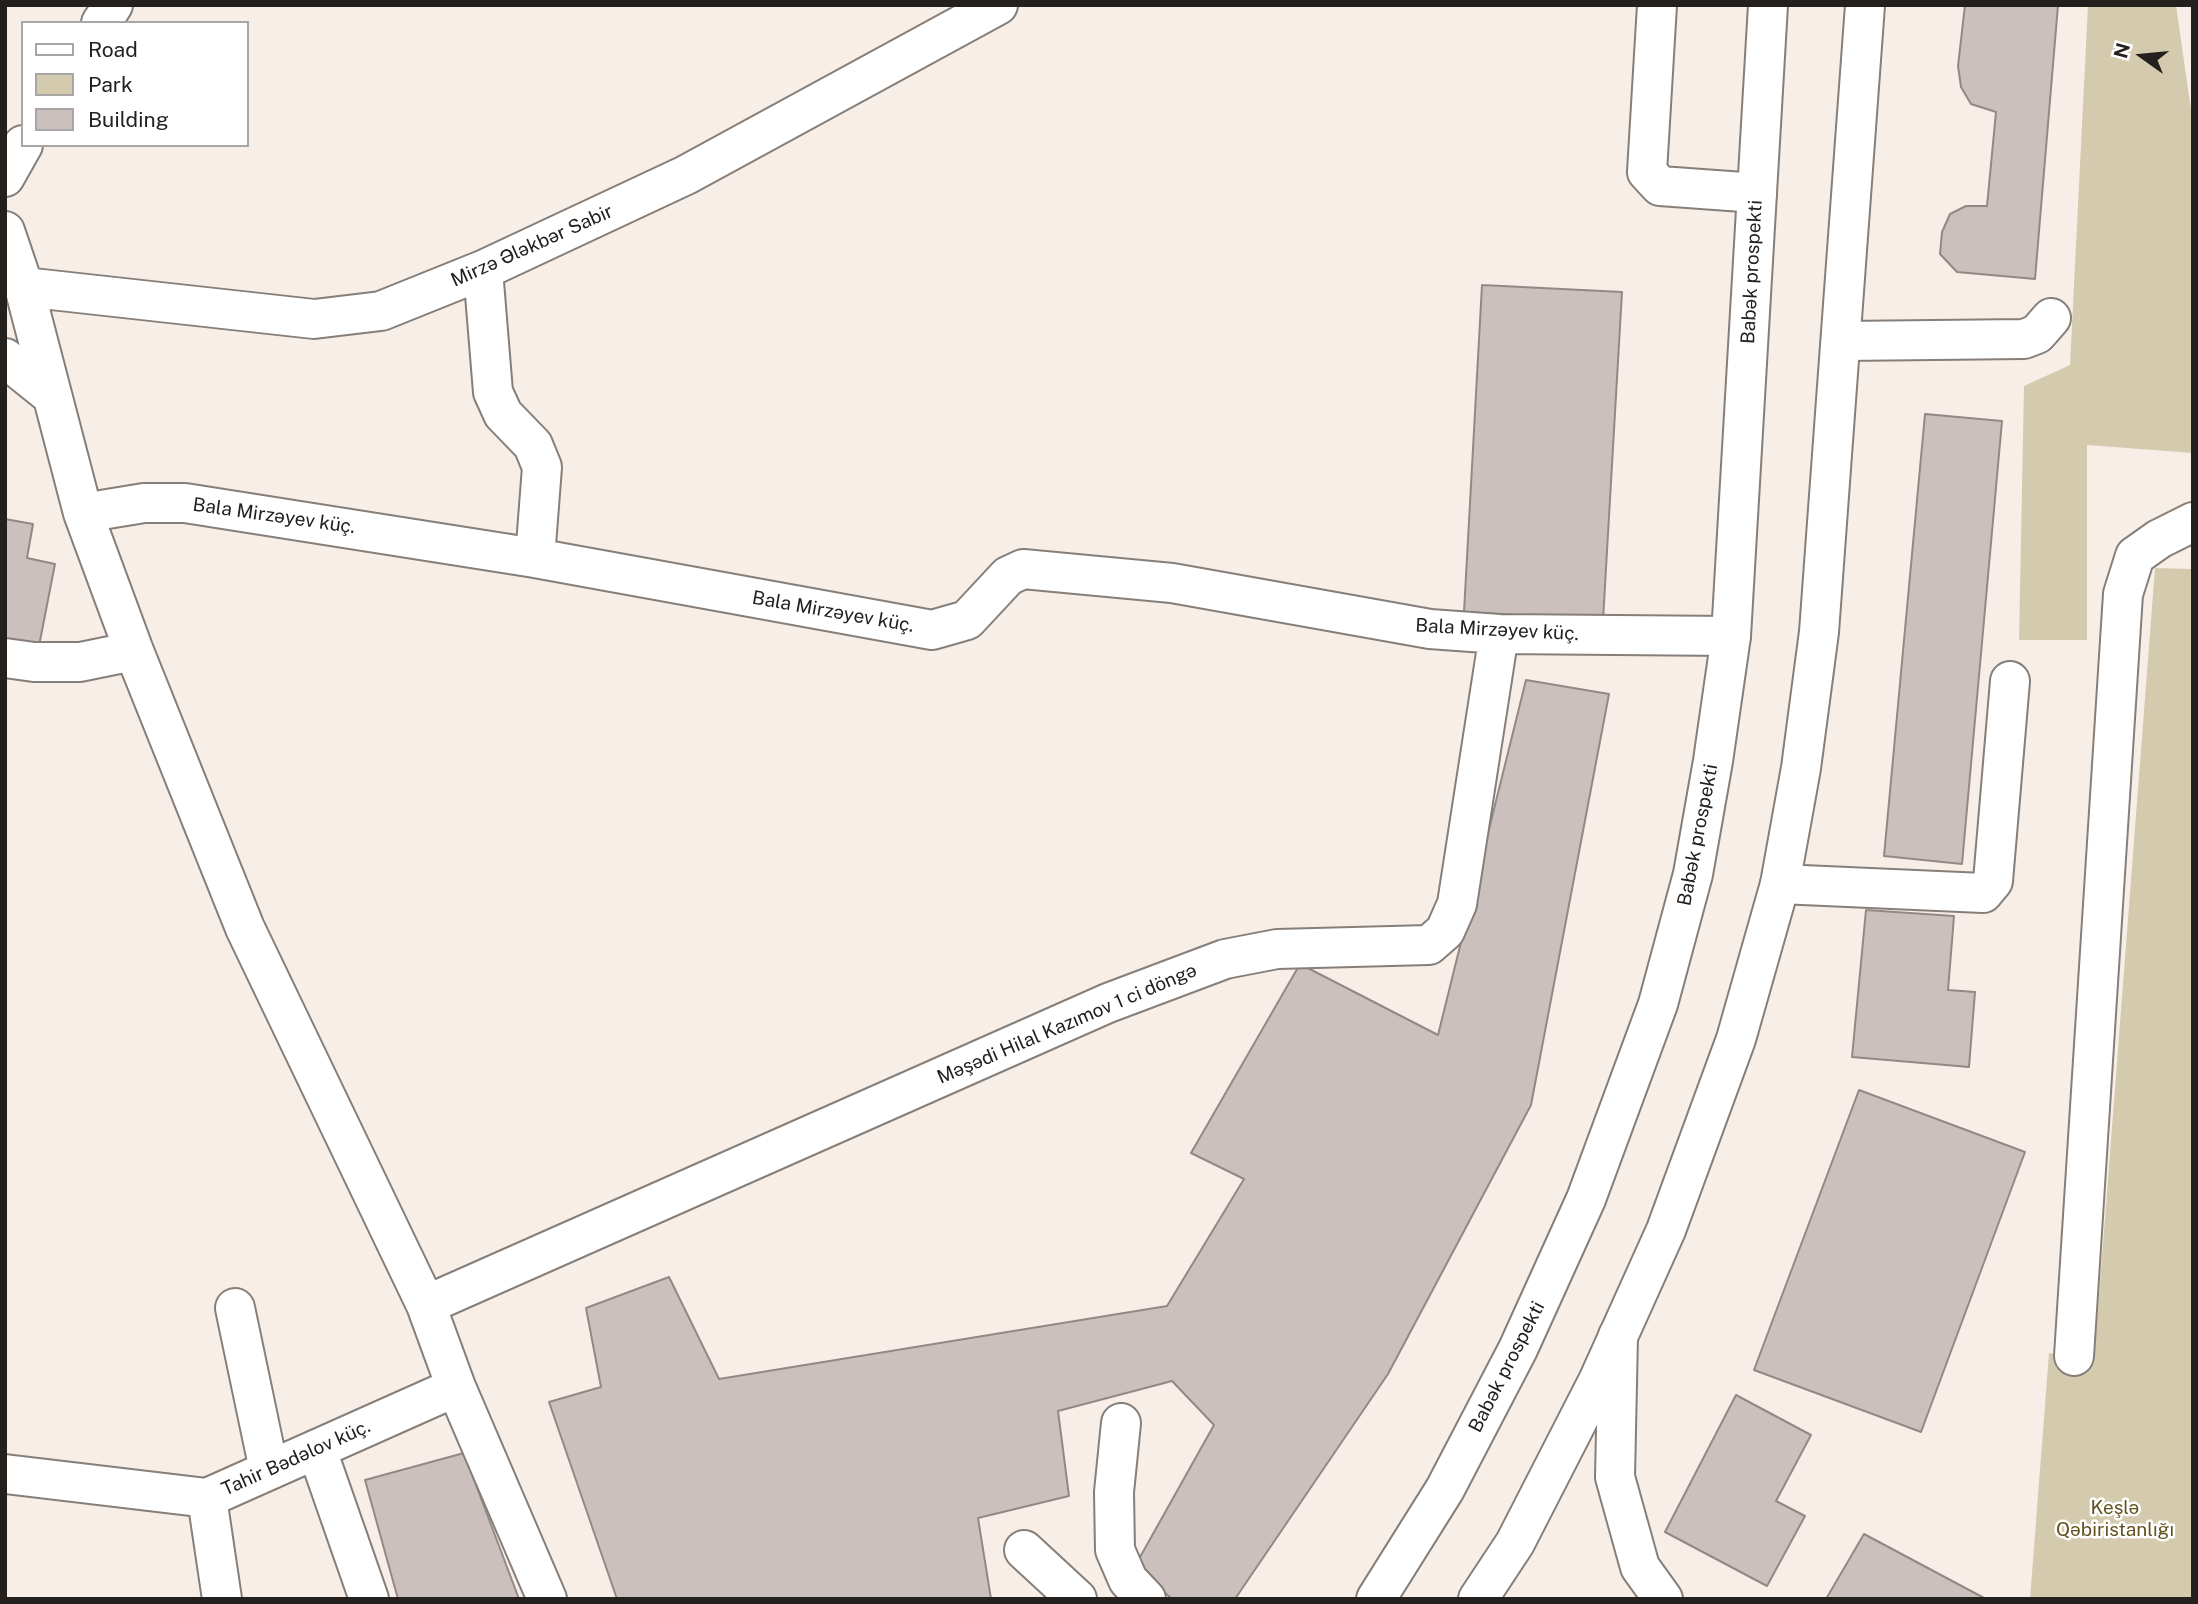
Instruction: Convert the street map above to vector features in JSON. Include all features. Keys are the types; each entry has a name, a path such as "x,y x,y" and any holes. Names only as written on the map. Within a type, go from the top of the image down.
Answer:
{"street":[{"name":"Mirzə Ələkbər Sabir","path":"23,287 314,319 381,312 483,270 686,175 998,5"},
{"path":"1657,5 1647,172 1660,186 1757,193"},
{"name":"Babək prospekti","path":"1376,1599 1445,1489 1518,1349 1587,1199 1658,1004 1693,874 1731,636 1768,5"},
{"path":"1478,1599 1515,1543 1618,1336 1666,1230 1736,1039 1780,884 1801,768 1819,632 1843,341 1865,5"},
{"path":"5,177 22,147"},
{"path":"5,231 23,287 83,513 134,651 245,928 426,1305 456,1387 547,1599"},
{"path":"483,270 493,392 503,414 533,445 542,467 536,558"},
{"path":"1843,341 2024,339 2037,334 2051,318"},
{"path":"5,358 52,396"},
{"name":"Bala Mirzəyev küç.","path":"83,513 144,503 185,503 536,558 932,630 967,620 1008,576 1023,569 1172,583 1430,629 1499,634 1731,636"},
{"path":"2074,1356 2123,594 2135,556 2159,539 2193,522"},
{"name":"Məşədi Hilal Kazımov 1 ci döngə","path":"426,1305 1108,1003 1225,959 1277,949 1429,945 1445,931 1457,904 1499,634"},
{"path":"5,658 34,662 80,662 134,651"},
{"path":"1780,884 1983,893 1993,881 2010,681"},
{"path":"235,1308 268,1470"},
{"path":"1618,1336 1615,1477 1640,1567 1662,1599"},
{"name":"Tahir Bədəlov küç.","path":"5,1474 207,1498 456,1387"},
{"path":"1121,1423 1114,1492 1115,1550 1128,1580 1146,1599"},
{"path":"317,1450 369,1599"},
{"path":"207,1498 222,1599"},
{"path":"1024,1550 1077,1599"}],"green space":[{"path":"2088,5 2176,5 2193,124 2193,453 2087,445 2087,640 2019,640 2024,386 2070,365"},
{"name":"Keşlə Qəbiristanlığı","path":"2155,568 2193,569 2193,1599 2030,1599 2049,1353 2094,1361"}],"building":[{"path":"1965,5 2058,5 2035,279 1957,272 1940,254 1942,232 1950,214 1966,206 1987,206 1996,112 1971,104 1961,87 1958,66"},
{"path":"1482,285 1622,292 1603,620 1464,612"},
{"path":"1925,414 2002,421 1962,864 1884,856"},
{"path":"5,519 33,524 27,558 55,564 38,651 5,645"},
{"path":"1526,680 1609,694 1531,1105 1388,1374 1235,1599 1172,1599 1135,1566 1214,1425 1172,1381 1058,1411 1069,1496 978,1518 991,1599 617,1599 549,1402 601,1387 586,1308 669,1277 719,1379 1167,1306 1244,1179 1191,1153 1300,964 1438,1035"},
{"path":"1866,910 1954,916 1948,990 1975,992 1969,1067 1852,1057"},
{"path":"1859,1090 2025,1152 1921,1432 1754,1370"},
{"path":"1736,1395 1811,1435 1776,1501 1805,1516 1767,1586 1665,1532"},
{"path":"464,1453 519,1599 398,1599 365,1480"},
{"path":"1864,1534 1986,1599 1826,1599"}]}
